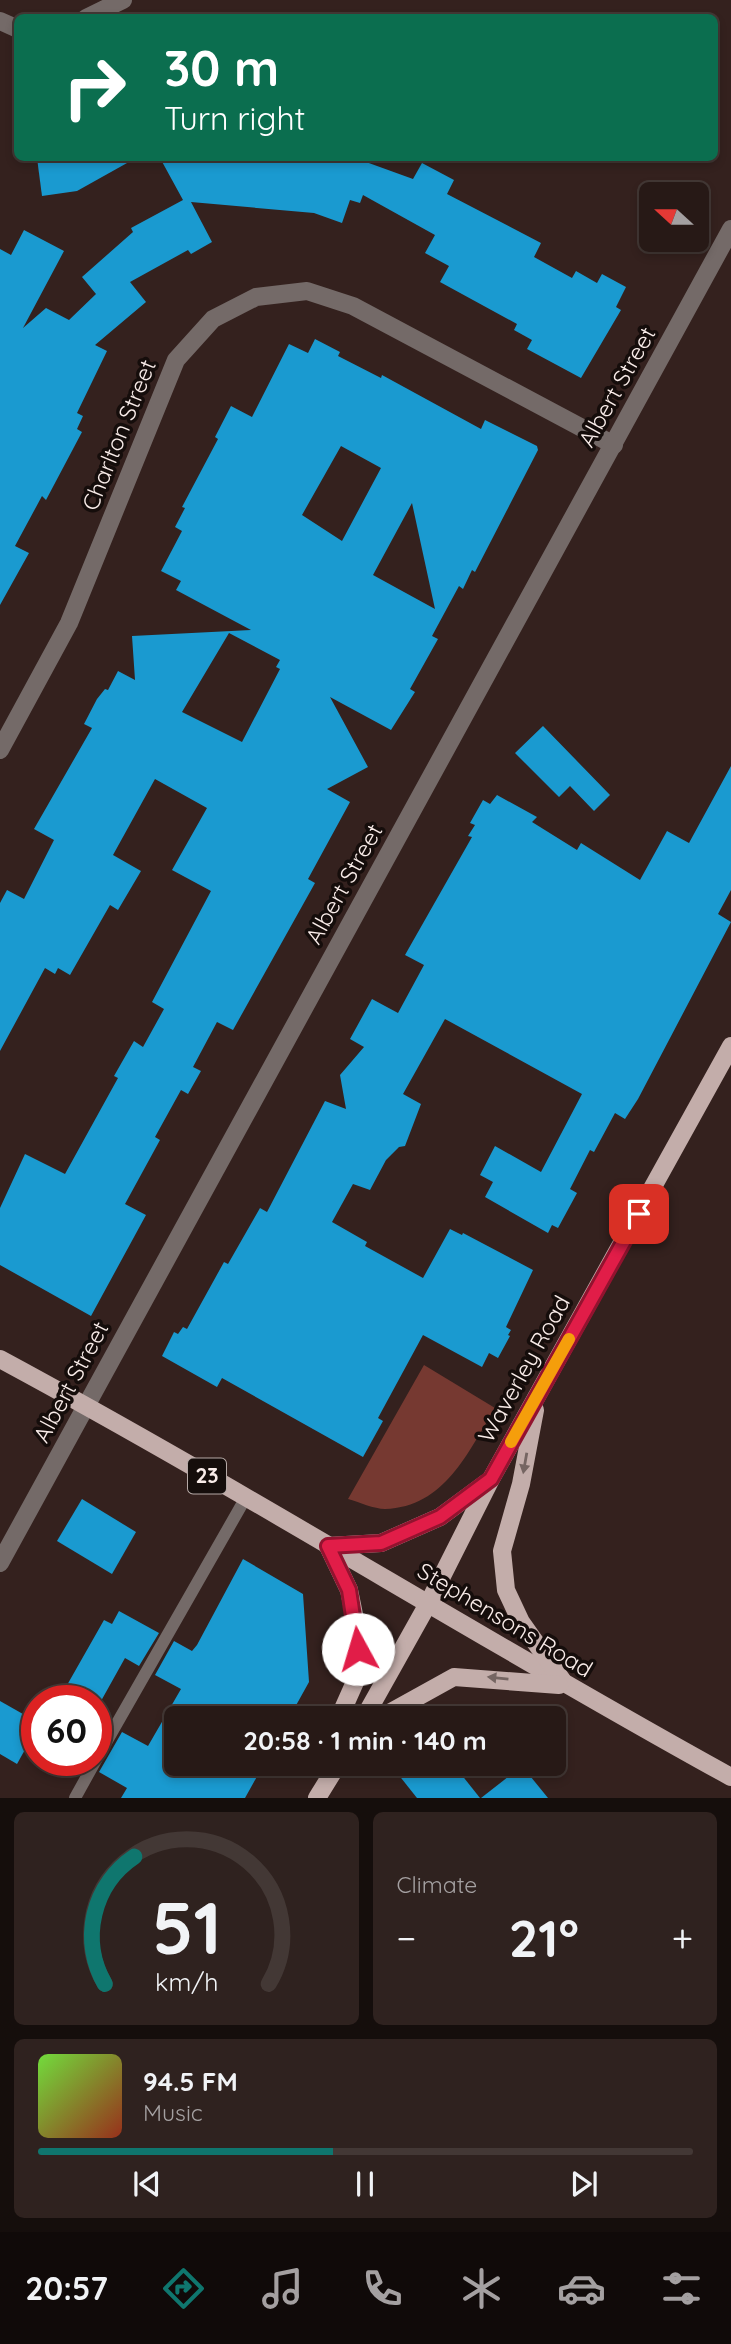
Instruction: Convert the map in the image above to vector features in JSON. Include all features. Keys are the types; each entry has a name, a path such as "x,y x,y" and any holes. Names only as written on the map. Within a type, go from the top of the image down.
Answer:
{"main road":[{"name":"Waverley Road","path":"371,1706 429,1602 491,1479 731,1046"},
{"name":"Stephensons Road","path":"0,1359 86,1405 245,1499 429,1602 566,1686 731,1777"},
{"path":"537,1396 522,1484 502,1550 506,1590 521,1622 566,1686"},
{"path":"344,1706 359,1673 356,1624 349,1590 328,1546 381,1543 440,1517 491,1479"},
{"path":"402,1706 454,1677 484,1677 566,1686"},
{"path":"317,1798 323,1776"},
{"path":"317,1798 331,1776"}],"street":[{"path":"94,14 123,0"},
{"name":"Albert Street","path":"0,1563 731,229"},
{"name":"Charlton Street","path":"0,750 69,623 176,360 213,319 256,297 307,291 353,306 614,445"}],"lane":[{"path":"112,1732 245,1499"},
{"path":"75,1798 87,1776"}],"shaded area":[{"path":"424,1365 495,1408 464,1459 439,1488 424,1499 406,1506 385,1509 348,1499"}],"building":[{"path":"37,161 131,161 77,191 42,196"},
{"path":"162,161 363,161 413,179 422,163 454,180 447,194 541,243 534,257 572,278 576,271 597,283 602,274 626,287 616,307 621,310 581,378 527,349 532,340 514,330 517,324 440,282 449,266 425,253 435,235 363,195 360,203 350,200 342,223 314,213 191,202 212,242 191,254 188,250 130,282 146,302 95,345 107,351 77,413 83,416 77,429 82,432 46,500 42,496 15,546 29,553 0,605 0,249 11,255 24,230 64,251 23,328 46,308 69,320 96,294 82,277 133,232 131,228 183,200"},
{"path":"315,339 340,352 338,356 381,378 382,375 481,429 485,420 537,446 538,450 475,572 472,570 463,589 459,586 432,636 438,639 410,689 415,692 391,730 330,697 368,767 327,789 350,802 308,879 315,883 233,1030 217,1022 193,1067 201,1071 188,1094 181,1090 155,1137 160,1140 125,1204 146,1215 91,1316 0,1265 0,1208 25,1154 65,1174 118,1078 114,1076 134,1041 143,1047 164,1009 152,1002 211,891 172,870 207,808 155,779 113,855 141,871 118,910 110,905 70,975 58,968 55,974 45,968 0,1051 0,903 7,890 24,899 54,840 34,829 92,728 84,724 97,699 105,689 108,690 118,671 135,680 132,636 251,630 176,590 181,581 161,571 182,531 175,527 185,508 182,507 218,439 215,437 231,406 252,417 289,344 308,353","holes":["341,446 381,468 342,541 302,515","412,503 435,609 373,575","229,633 280,660 276,667 280,669 242,742 182,712"]},
{"path":"543,726 610,795 594,811 570,786 559,797 515,753"},
{"path":"731,766 731,890 718,914 731,922 638,1099 625,1119 615,1113 594,1152 590,1150 570,1189 577,1193 558,1228 552,1225 548,1233 485,1197 493,1182 480,1175 495,1146 541,1172 582,1094 445,1019 403,1094 421,1104 405,1146 399,1147 386,1160 370,1190 353,1184 332,1222 367,1242 365,1246 423,1278 450,1229 462,1235 463,1233 533,1270 506,1327 511,1330 508,1335 510,1336 498,1358 489,1353 482,1367 423,1335 378,1418 383,1421 363,1457 222,1378 217,1387 162,1356 174,1332 178,1334 183,1327 187,1329 224,1262 228,1264 260,1208 267,1212 325,1101 346,1109 340,1075 364,1047 350,1039 372,999 398,1013 424,965 405,955 472,837 468,836 475,825 470,823 483,800 490,804 497,795 537,817 532,822 577,850 581,843 640,880 667,831 689,843"},
{"path":"82,1499 136,1532 112,1574 57,1541"},
{"path":"243,1559 303,1594 309,1682 296,1706 171,1706 181,1689 155,1675 174,1641 192,1651"},
{"path":"119,1611 159,1633 139,1666 125,1658 110,1685 67,1685 104,1620 112,1624"},
{"path":"0,1701 21,1713 21,1757 17,1764 0,1754"},
{"path":"164,1718 164,1776 257,1776 245,1798 121,1798 127,1788 106,1776 112,1776 112,1749 122,1732 148,1746"},
{"path":"400,1776 463,1776 480,1798 417,1798"},
{"path":"509,1776 530,1776 548,1798 481,1798"}],"slow traffic":[{"path":"511,1442 569,1339"}],"route":[{"path":"358,1649 349,1590 328,1546 381,1543 440,1517 491,1479 639,1214"}]}
